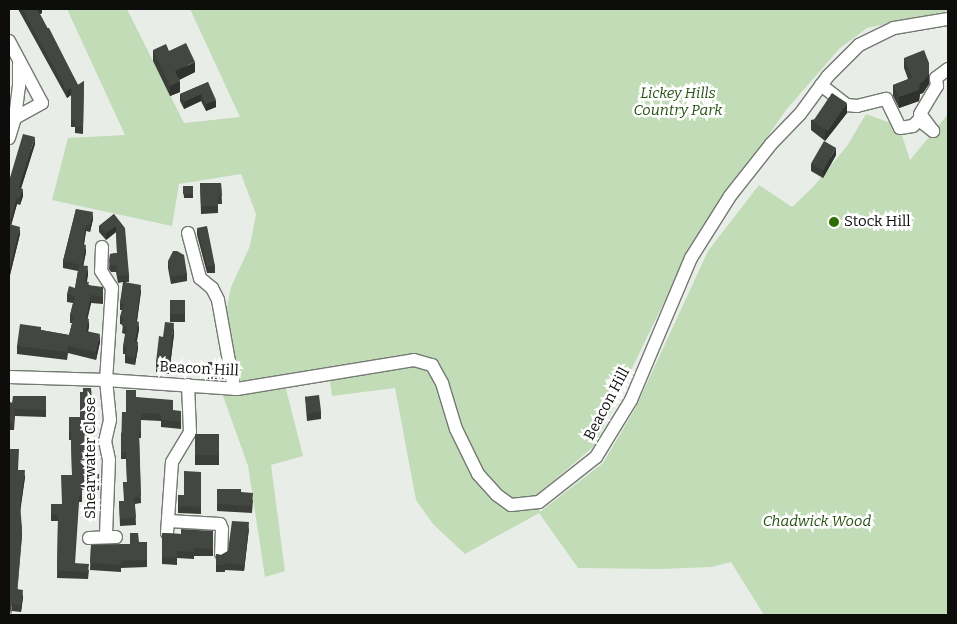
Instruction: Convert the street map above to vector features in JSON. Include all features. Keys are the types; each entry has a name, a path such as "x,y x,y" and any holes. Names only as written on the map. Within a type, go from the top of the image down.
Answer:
{"street":[{"name":"Beacon Hill","path":"9,377 106,380 234,389 414,360 432,365 442,383 456,429 478,474 497,496 510,505 538,502 596,457 631,400 692,258 730,196 770,144 800,114 822,85 859,46 894,28 948,18"},
{"path":"9,41 42,103 15,118"},
{"path":"9,138 15,118 19,87 19,62"},
{"path":"822,85 847,105 857,106 886,99 900,128 913,126 919,120 933,131 920,114 936,86 936,78 948,69"},
{"path":"188,233 200,278 212,288 218,300 234,389"},
{"name":"Shearwater Close","path":"89,538 111,537 109,460 106,441 110,420 106,380 112,288 101,272 102,247"},
{"path":"188,386 190,432 172,462 168,527 215,522 220,524 222,529 221,554"}],"green space":[{"path":"67,9 127,9 184,123 240,117 190,9 948,9 948,11 867,28 840,48 786,110 692,245 594,446 538,494 540,512 603,463 635,409 708,251 759,185 792,207 813,187 847,146 866,114 899,126 910,160 948,114 948,615 764,615 731,562 711,567 661,569 578,568 539,513 465,554 433,524 416,500 395,388 332,396 329,374 230,383 222,333 231,287 250,246 256,214 241,174 179,184 172,226 52,200 68,138 125,135"},
{"path":"285,385 303,456 271,465 285,571 265,577 248,466 223,396"}],"building":[{"path":"22,9 37,9 47,28 49,28 78,85 84,81 83,127 75,126 75,120 71,120 71,88 67,91"},
{"path":"186,43 195,62 175,71 180,81 170,86 153,50 166,44 169,51"},
{"path":"924,50 929,63 929,74 920,83 919,90 899,97 893,85 912,78 904,58"},
{"path":"208,82 216,100 206,104 201,94 184,102 180,94"},
{"path":"832,93 847,103 828,131 813,121"},
{"path":"23,134 35,137 19,188 23,189 20,198 17,197 11,219 9,218 9,181"},
{"path":"824,141 836,148 823,171 811,164"},
{"path":"200,183 221,183 222,196 218,196 218,206 201,206"},
{"path":"183,186 193,186 193,194 183,194"},
{"path":"76,209 93,212 90,225 86,225 83,244 86,245 82,265 63,261"},
{"path":"114,214 125,228 129,275 118,276 116,265 111,265 109,262 110,254 117,253 116,226 106,233 99,226"},
{"path":"9,224 20,227 9,272"},
{"path":"207,226 215,266 207,266 197,228"},
{"path":"173,251 184,255 187,274 171,277 168,261"},
{"path":"79,265 88,266 85,282 89,282 88,285 103,287 103,297 91,295 86,319 89,319 86,331 100,334 96,352 68,346 67,352 17,346 20,324 41,327 41,330 69,335 74,316 70,315 75,296 67,294 69,286 75,288"},
{"path":"124,282 141,285 136,321 139,322 135,341 138,342 135,358 125,356 127,348 123,347 127,327 122,326 124,318 120,317 124,304 120,303"},
{"path":"170,300 185,300 185,314 170,314"},
{"path":"165,322 174,323 169,363 156,362 159,336 163,337"},
{"path":"208,362 222,362 222,372 208,372"},
{"path":"83,388 91,388 93,427 88,427 88,456 90,474 99,474 99,483 82,483 82,496 79,495 74,563 89,564 88,572 57,571 58,515 51,514 51,504 62,504 61,475 72,475 69,417 80,417 80,392 83,392"},
{"path":"126,390 136,390 136,397 173,400 173,410 181,411 181,422 161,420 161,414 141,413 141,431 139,431 141,496 134,497 136,518 120,519 119,501 125,501 123,482 127,482 126,452 121,452 122,412 126,412"},
{"path":"319,395 321,412 307,414 305,397"},
{"path":"13,396 46,396 46,410 15,409 14,423 9,422 9,402 12,403"},
{"path":"195,434 219,434 219,455 195,455"},
{"path":"9,449 19,449 18,470 25,470 20,505 22,528 17,589 23,590 21,605 12,604 10,615 9,615"},
{"path":"184,471 201,472 201,507 178,506 178,495 184,495"},
{"path":"217,489 241,489 241,492 253,493 252,506 217,504"},
{"path":"232,521 249,522 244,565 225,563 225,565 216,565 216,554 221,555 228,551"},
{"path":"181,529 213,531 213,549 194,548 194,552 177,551 177,558 162,557 162,533 181,534"},
{"path":"130,533 138,533 139,542 147,542 147,560 121,561 121,565 90,563 91,545 130,544"}],"place":[{"name":"Stock Hill","path":"834,222"}],"park label":[{"name":"Lickey Hills Country Park","path":"678,102"},
{"name":"Chadwick Wood","path":"817,522"}]}
